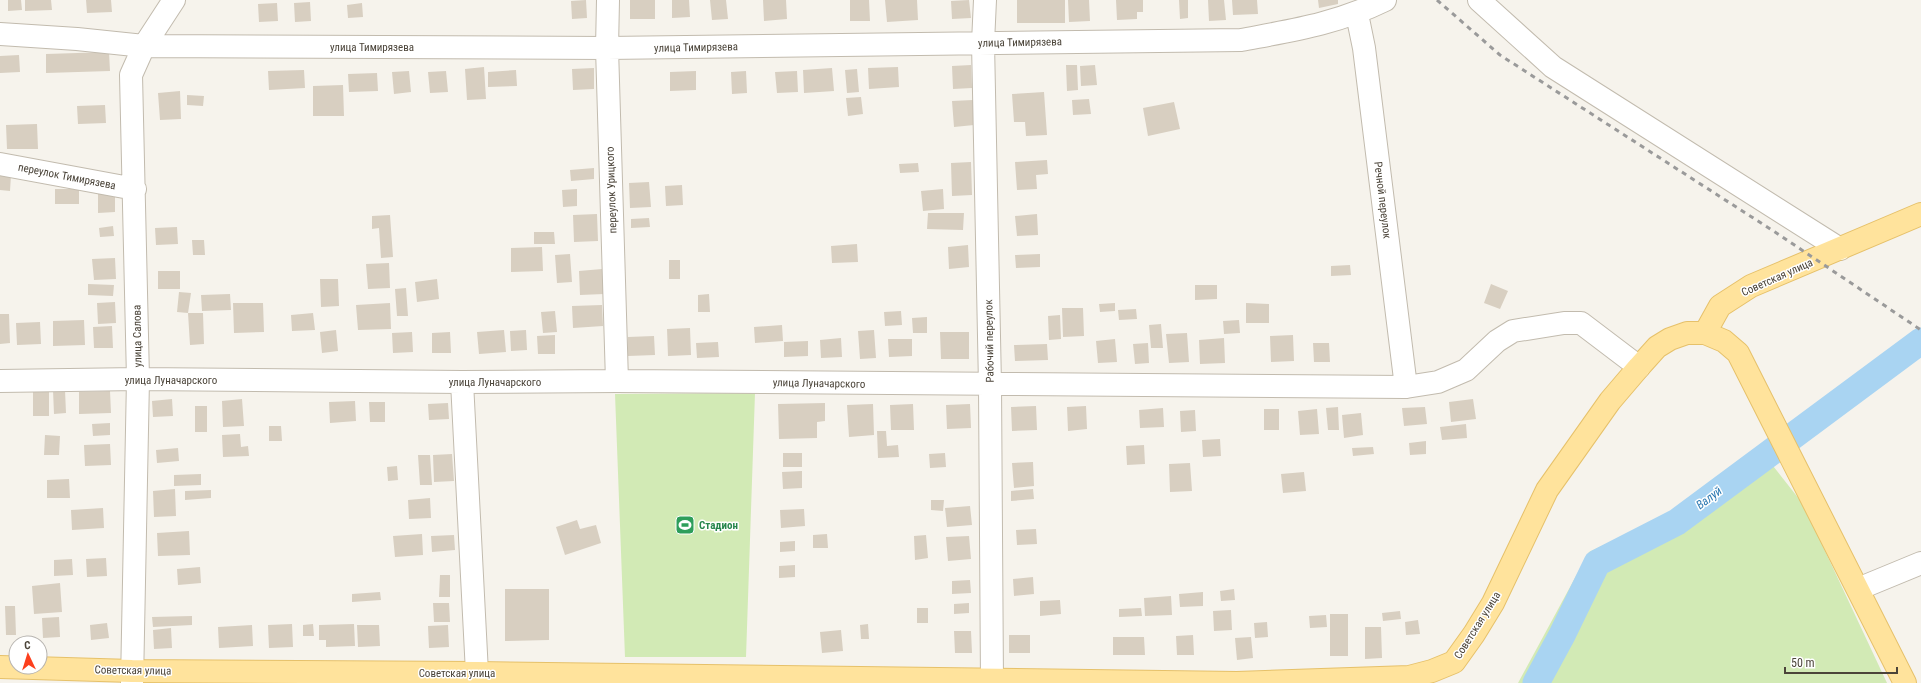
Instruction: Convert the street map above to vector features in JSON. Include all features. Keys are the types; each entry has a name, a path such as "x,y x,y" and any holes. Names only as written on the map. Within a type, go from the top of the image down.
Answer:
{"main road":[{"name":"Советская улица","path":"0,667 132,677 477,673 992,682 1237,683 1409,677 1432,672 1454,662 1474,634 1493,603 1547,490 1610,401 1657,347 1670,339 1686,333 1705,333 1720,306 1751,286 1921,214"},
{"path":"1705,333 1724,340 1738,353 1905,683"}],"street":[{"name":"улица Салова","path":"132,677 138,379 135,189 131,75 144,46 174,0"},
{"name":"переулок Урицкого","path":"608,0 607,48 617,380"},
{"name":"Рабочий переулок","path":"985,0 983,43 990,385 992,682"},
{"name":"улица Тимирязева","path":"0,34 77,39 144,46 607,48 1241,40 1314,27 1357,14 1386,0"},
{"path":"1479,0 1553,67 1840,249"},
{"name":"Речной переулок","path":"1357,14 1364,48 1406,387"},
{"name":"переулок Тимирязева","path":"0,164 135,189"},
{"name":"улица Луначарского","path":"5,377 462,382 617,380 990,385 1406,387 1438,382 1466,370 1497,341 1513,331 1564,323 1581,323 1639,366"},
{"path":"462,382 477,673"},
{"path":"1858,589 1921,563"}],"green space":[{"name":"Стадион","path":"755,393 746,657 625,657 615,394"},
{"path":"1762,452 1803,504 1887,683 1518,683 1589,552 1691,504"}],"building":[{"path":"8,0 21,0 22,10 8,11"},
{"path":"25,0 51,0 52,10 25,11"},
{"path":"86,0 111,0 112,12 87,13"},
{"path":"586,0 587,18 572,19 571,1"},
{"path":"630,0 655,0 655,19 630,19"},
{"path":"672,0 689,0 690,17 672,18"},
{"path":"710,0 726,0 728,19 712,20"},
{"path":"763,0 786,0 787,19 764,21"},
{"path":"850,0 869,0 870,21 850,21"},
{"path":"885,0 917,0 918,20 887,22"},
{"path":"969,0 971,18 952,19 951,1"},
{"path":"1017,0 1065,0 1065,23 1017,23"},
{"path":"1068,0 1089,0 1090,21 1069,22"},
{"path":"1116,0 1143,0 1143,12 1137,12 1137,19 1117,20"},
{"path":"1179,0 1188,0 1188,18 1180,19"},
{"path":"1208,0 1224,0 1226,20 1209,21"},
{"path":"1232,0 1257,0 1258,14 1233,15"},
{"path":"1318,0 1338,0 1338,4 1319,8"},
{"path":"310,2 311,21 295,22 294,3"},
{"path":"277,3 278,21 259,22 258,4"},
{"path":"362,3 363,17 348,18 347,5"},
{"path":"109,52 110,71 46,73 46,54"},
{"path":"19,55 20,72 0,73 0,56"},
{"path":"971,65 972,88 953,89 952,66"},
{"path":"1066,65 1077,65 1078,90 1067,91"},
{"path":"1095,65 1097,85 1081,86 1080,66"},
{"path":"484,67 486,99 467,100 465,69"},
{"path":"898,67 899,87 869,89 868,68"},
{"path":"594,68 594,89 573,90 572,69"},
{"path":"832,68 834,91 804,93 803,70"},
{"path":"857,69 859,92 847,93 845,70"},
{"path":"304,70 305,88 269,90 268,71"},
{"path":"516,70 517,86 488,87 488,72"},
{"path":"409,71 411,92 394,94 392,72"},
{"path":"446,71 448,92 430,93 428,72"},
{"path":"696,71 696,90 670,91 670,72"},
{"path":"746,71 747,93 732,94 731,72"},
{"path":"797,71 798,92 777,93 775,72"},
{"path":"377,73 378,91 349,92 348,74"},
{"path":"343,85 344,116 313,116 313,86"},
{"path":"180,91 181,119 160,120 158,93"},
{"path":"1044,92 1047,135 1026,136 1025,122 1014,122 1012,94"},
{"path":"187,95 204,96 203,106 187,105"},
{"path":"861,97 863,114 848,116 846,98"},
{"path":"1089,99 1091,114 1073,115 1072,100"},
{"path":"973,100 974,125 954,127 952,101"},
{"path":"1174,102 1180,129 1148,136 1143,108"},
{"path":"105,105 106,123 78,124 77,106"},
{"path":"37,124 38,149 7,149 6,125"},
{"path":"1047,160 1048,174 1036,175 1037,189 1017,190 1015,162"},
{"path":"971,162 972,195 952,196 951,163"},
{"path":"918,163 919,172 900,173 899,164"},
{"path":"594,168 594,179 571,181 570,170"},
{"path":"0,174 11,175 10,191 0,190"},
{"path":"649,182 651,207 630,208 629,183"},
{"path":"682,185 683,205 666,206 665,186"},
{"path":"55,189 79,189 79,204 55,204"},
{"path":"577,189 577,206 563,207 562,190"},
{"path":"943,189 944,209 923,211 921,191"},
{"path":"115,193 115,212 98,213 98,194"},
{"path":"928,213 964,213 963,230 927,229"},
{"path":"597,214 598,241 574,242 573,215"},
{"path":"1037,214 1038,235 1017,236 1015,216"},
{"path":"390,215 393,257 381,258 379,228 372,229 372,216"},
{"path":"649,218 650,227 631,228 631,219"},
{"path":"113,226 114,236 100,237 99,228"},
{"path":"177,227 178,244 156,245 155,228"},
{"path":"534,232 554,232 555,244 534,244"},
{"path":"192,240 204,240 205,255 193,255"},
{"path":"857,244 858,262 832,263 831,246"},
{"path":"968,245 969,267 949,269 948,247"},
{"path":"542,247 543,271 511,272 511,248"},
{"path":"570,254 572,282 557,283 555,255"},
{"path":"1040,254 1040,267 1016,268 1015,255"},
{"path":"115,258 116,279 94,280 92,259"},
{"path":"669,260 680,260 680,279 669,279"},
{"path":"389,263 390,288 368,289 366,264"},
{"path":"1350,265 1351,275 1331,276 1331,266"},
{"path":"602,269 604,294 580,295 579,271"},
{"path":"158,271 180,271 180,289 158,289"},
{"path":"320,279 338,279 339,306 321,307"},
{"path":"437,279 439,299 417,302 415,282"},
{"path":"88,284 114,285 113,296 88,295"},
{"path":"1491,284 1508,291 1500,309 1484,303"},
{"path":"1195,285 1217,285 1217,299 1195,300"},
{"path":"406,288 408,316 397,316 395,289"},
{"path":"179,292 191,293 188,313 177,312"},
{"path":"230,294 231,310 202,311 201,295"},
{"path":"709,294 710,312 698,312 698,295"},
{"path":"115,302 116,323 98,324 97,303"},
{"path":"233,303 263,303 264,332 234,333"},
{"path":"390,303 391,329 358,330 356,305"},
{"path":"1115,303 1115,311 1100,312 1099,304"},
{"path":"1246,303 1269,304 1269,323 1246,323"},
{"path":"602,305 603,326 573,328 572,306"},
{"path":"1062,308 1083,308 1084,336 1063,337"},
{"path":"1136,309 1137,319 1119,320 1118,310"},
{"path":"555,311 557,332 543,333 541,312"},
{"path":"901,311 902,325 885,326 884,312"},
{"path":"188,313 203,313 204,344 190,345"},
{"path":"313,313 315,330 292,331 291,315"},
{"path":"0,314 9,314 10,343 0,344"},
{"path":"1060,315 1061,339 1049,340 1048,316"},
{"path":"927,317 927,333 913,333 912,318"},
{"path":"84,320 85,345 53,346 53,321"},
{"path":"1239,320 1240,333 1224,334 1223,321"},
{"path":"40,322 41,344 17,345 16,323"},
{"path":"1161,324 1163,348 1151,348 1149,325"},
{"path":"782,325 783,341 755,343 754,327"},
{"path":"112,326 113,348 94,348 93,327"},
{"path":"690,328 691,355 668,356 667,329"},
{"path":"336,330 338,351 322,353 320,332"},
{"path":"504,330 506,352 479,354 477,332"},
{"path":"526,330 527,350 511,351 510,331"},
{"path":"874,330 876,358 860,359 858,331"},
{"path":"412,332 413,352 393,353 392,333"},
{"path":"450,332 451,353 432,353 432,333"},
{"path":"940,332 969,332 969,359 941,359"},
{"path":"1187,333 1189,362 1169,363 1166,334"},
{"path":"555,335 555,354 538,354 537,336"},
{"path":"1293,335 1294,361 1271,362 1270,336"},
{"path":"654,336 655,355 628,356 628,337"},
{"path":"841,338 842,357 821,358 820,340"},
{"path":"1224,338 1225,363 1200,364 1199,340"},
{"path":"888,339 912,339 912,356 889,357"},
{"path":"1115,339 1117,362 1098,363 1096,341"},
{"path":"808,341 808,356 784,357 784,342"},
{"path":"718,342 719,357 697,358 696,343"},
{"path":"1148,343 1149,363 1135,364 1133,344"},
{"path":"1313,343 1329,343 1330,362 1314,362"},
{"path":"1047,344 1048,360 1015,361 1014,345"},
{"path":"53,390 65,390 66,413 54,414"},
{"path":"110,391 111,413 79,414 79,392"},
{"path":"33,392 49,392 49,416 33,416"},
{"path":"172,399 173,416 153,417 152,401"},
{"path":"242,399 244,426 223,427 222,401"},
{"path":"1473,399 1476,419 1451,422 1449,402"},
{"path":"355,401 356,421 330,423 329,402"},
{"path":"369,402 385,402 385,422 370,422"},
{"path":"448,403 449,419 429,420 428,404"},
{"path":"825,403 825,421 817,422 817,438 779,439 778,404"},
{"path":"873,404 874,435 849,437 847,405"},
{"path":"913,404 914,430 891,430 890,405"},
{"path":"970,404 971,428 947,429 946,405"},
{"path":"195,406 207,406 207,432 195,432"},
{"path":"1036,406 1037,430 1012,431 1011,407"},
{"path":"1086,406 1087,429 1068,431 1067,407"},
{"path":"1338,407 1339,430 1328,430 1326,408"},
{"path":"1425,407 1427,424 1404,426 1402,408"},
{"path":"1163,408 1164,427 1140,428 1139,410"},
{"path":"1264,409 1279,409 1279,430 1264,430"},
{"path":"1317,409 1319,434 1300,435 1298,411"},
{"path":"1195,410 1196,431 1181,432 1180,411"},
{"path":"1361,413 1363,435 1344,438 1342,415"},
{"path":"110,423 110,435 93,436 92,424"},
{"path":"1466,424 1467,438 1442,440 1440,427"},
{"path":"269,426 281,426 282,441 269,441"},
{"path":"877,431 886,431 887,446 898,445 899,457 878,458"},
{"path":"240,434 241,447 248,446 249,456 223,457 222,435"},
{"path":"45,435 60,436 59,455 44,455"},
{"path":"1220,439 1221,456 1203,457 1202,440"},
{"path":"1426,441 1426,454 1410,455 1409,443"},
{"path":"110,444 111,465 85,466 84,445"},
{"path":"1144,445 1145,464 1127,465 1126,446"},
{"path":"1373,447 1374,454 1353,456 1352,448"},
{"path":"178,448 179,461 157,463 156,450"},
{"path":"783,453 802,453 802,467 783,467"},
{"path":"945,453 946,467 930,468 929,454"},
{"path":"452,454 454,481 434,482 433,455"},
{"path":"418,455 430,455 432,485 420,485"},
{"path":"1033,462 1034,486 1014,488 1012,463"},
{"path":"1190,463 1192,491 1170,492 1169,464"},
{"path":"397,466 398,480 388,481 387,467"},
{"path":"802,471 802,488 783,489 782,472"},
{"path":"1304,472 1306,491 1283,493 1281,474"},
{"path":"201,474 201,485 174,486 174,475"},
{"path":"69,479 70,498 47,498 47,480"},
{"path":"175,489 176,516 154,517 153,491"},
{"path":"1033,489 1034,499 1011,501 1011,491"},
{"path":"211,490 211,498 185,500 185,491"},
{"path":"430,498 431,518 409,519 408,500"},
{"path":"931,500 944,500 943,511 931,510"},
{"path":"970,506 972,525 947,527 945,508"},
{"path":"103,508 104,528 72,530 71,510"},
{"path":"804,509 805,526 781,528 780,510"},
{"path":"577,520 580,529 596,525 601,543 565,555 556,527"},
{"path":"1036,529 1037,544 1017,545 1016,530"},
{"path":"189,531 190,555 158,556 157,533"},
{"path":"422,534 423,555 395,557 393,536"},
{"path":"827,534 828,548 813,548 813,535"},
{"path":"454,535 455,550 432,552 431,536"},
{"path":"926,535 928,558 915,560 914,536"},
{"path":"969,536 971,559 948,561 946,537"},
{"path":"795,541 795,551 780,552 780,542"},
{"path":"106,558 107,576 87,577 86,559"},
{"path":"72,559 73,575 54,576 54,560"},
{"path":"795,565 795,577 779,578 779,566"},
{"path":"200,567 201,583 178,585 177,569"},
{"path":"440,575 450,575 450,597 439,597"},
{"path":"1033,577 1034,594 1014,596 1013,579"},
{"path":"970,580 971,593 952,594 952,581"},
{"path":"60,583 62,612 34,614 32,586"},
{"path":"505,589 549,589 549,640 505,641"},
{"path":"1234,589 1235,600 1221,601 1220,591"},
{"path":"380,592 381,600 352,602 352,594"},
{"path":"1203,592 1203,606 1180,607 1179,594"},
{"path":"1171,596 1172,615 1145,616 1144,598"},
{"path":"1060,600 1061,614 1040,616 1040,601"},
{"path":"433,603 449,603 450,622 434,622"},
{"path":"969,603 969,613 954,614 954,604"},
{"path":"5,606 15,606 16,635 6,635"},
{"path":"917,608 928,608 928,623 917,623"},
{"path":"1141,608 1142,616 1119,617 1119,609"},
{"path":"1231,610 1232,630 1214,631 1213,611"},
{"path":"1400,611 1401,619 1383,621 1382,613"},
{"path":"1330,614 1348,614 1348,656 1330,656"},
{"path":"1326,615 1327,627 1310,628 1309,616"},
{"path":"192,616 192,625 153,627 152,617"},
{"path":"59,617 60,637 48,638 48,635 43,635 42,618"},
{"path":"1418,620 1420,634 1406,635 1405,622"},
{"path":"1267,622 1268,637 1255,638 1254,623"},
{"path":"107,623 109,638 91,640 90,625"},
{"path":"292,624 293,647 269,648 268,625"},
{"path":"313,624 314,636 303,636 303,625"},
{"path":"354,624 355,646 326,647 326,640 319,640 319,625"},
{"path":"868,624 869,639 861,639 860,625"},
{"path":"252,625 253,646 219,648 218,627"},
{"path":"357,625 379,625 380,646 358,647"},
{"path":"448,625 449,647 429,648 428,626"},
{"path":"1365,627 1381,627 1382,658 1365,659"},
{"path":"171,628 172,648 154,649 153,630"},
{"path":"841,630 843,651 822,653 820,632"},
{"path":"954,631 971,631 972,653 955,653"},
{"path":"1009,635 1030,635 1030,653 1009,653"},
{"path":"1193,635 1194,655 1177,655 1176,636"},
{"path":"1113,637 1144,637 1145,655 1113,655"},
{"path":"1251,637 1253,658 1237,660 1235,638"}],"waterway":[{"name":"Валуй","path":"1536,683 1562,635 1597,563 1677,522 1921,341"}],"railway":[{"path":"1437,0 1500,55 1775,232 1921,330"}],"place":[{"name":"Стадион","path":"685,525"}]}
